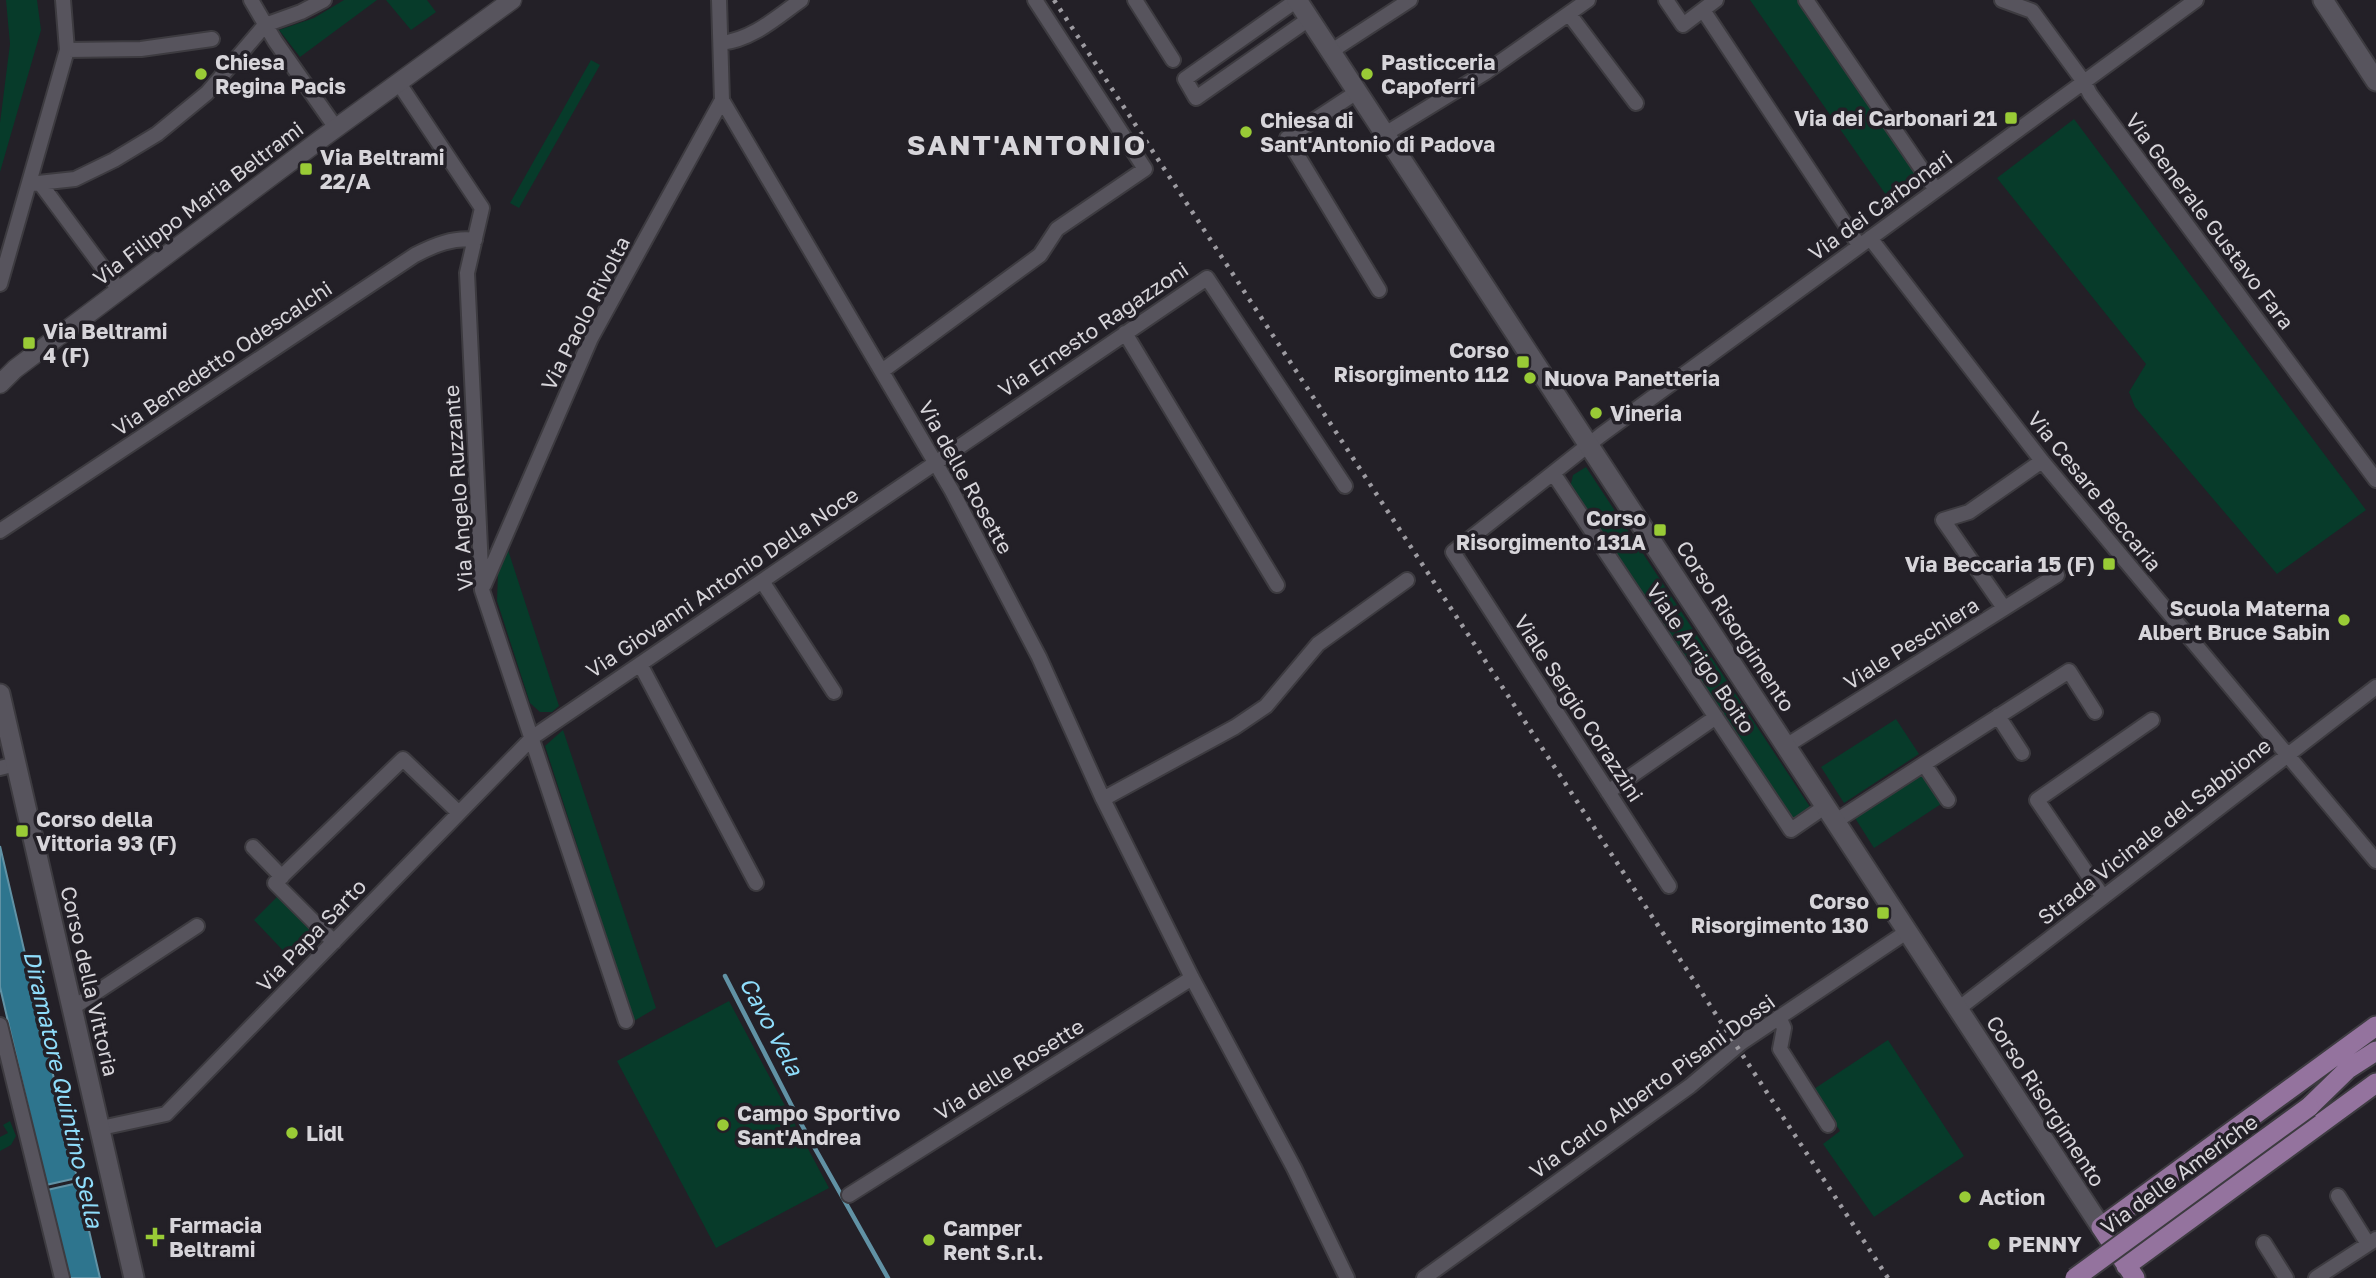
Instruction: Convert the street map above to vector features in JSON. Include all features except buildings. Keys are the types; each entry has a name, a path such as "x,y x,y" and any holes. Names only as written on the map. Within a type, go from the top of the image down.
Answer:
{"main road":[{"name":"Corso Risorgimento","path":"1297,0 2130,1272"},
{"path":"2323,0 2376,81"},
{"name":"Corso della Vittoria","path":"0,694 8,766 74,1007 134,1278"},
{"path":"2101,1227 2376,1026"},
{"name":"Via delle Americhe","path":"2309,1107 2348,1069 2376,1051"},
{"name":"Via delle Americhe","path":"2075,1278 2309,1107 2376,1071"},
{"path":"2130,1272 2376,1083"}],"street":[{"path":"0,284 35,184 67,50 63,0"},
{"path":"251,0 265,25 336,128"},
{"path":"35,184 75,179 114,160 157,134 207,93 265,25 324,0"},
{"name":"Via Filippo Maria Beltrami","path":"0,384 8,372 512,0"},
{"name":"Via delle Rosette","path":"719,0 722,100 934,462 1039,657 1103,799 1192,978 1294,1168 1347,1278"},
{"path":"721,43 738,40 750,34 801,0"},
{"path":"882,371 1040,255 1056,229 1145,169 1035,0"},
{"path":"1135,0 1173,60"},
{"path":"1297,0 1185,79 1196,97 1309,19"},
{"path":"1330,52 1410,0"},
{"path":"1385,134 1486,72 1588,0"},
{"path":"1666,0 1683,25 1716,0"},
{"path":"1806,0 1936,190"},
{"name":"Via Generale Gustavo Fara","path":"2002,0 2032,11 2090,94 2376,480"},
{"name":"Via dei Carbonari","path":"1453,552 1589,444 2196,0"},
{"name":"Via Cesare Beccaria","path":"1703,10 1865,242 2042,461 2376,861"},
{"path":"1569,14 1636,103"},
{"path":"67,50 141,49 212,40"},
{"name":"Via Angelo Ruzzante","path":"398,82 482,208 467,273 482,590 626,1021"},
{"path":"1357,92 1287,138 1379,290"},
{"name":"Via Paolo Rivolta","path":"482,590 590,338 722,100"},
{"path":"35,184 120,291"},
{"name":"Via Benedetto Odescalchi","path":"0,531 415,255 437,244 475,240"},
{"name":"Via Ernesto Ragazzoni","path":"934,462 1206,278 1345,486"},
{"path":"1125,333 1277,585"},
{"path":"2004,608 1943,520 1969,512 2042,461"},
{"name":"Via Giovanni Antonio Della Noce","path":"533,737 934,462"},
{"name":"Viale Arrigo Boito","path":"1553,473 1791,830 1831,813"},
{"name":"Viale Sergio Corazzini","path":"1453,552 1669,886"},
{"name":"Viale Peschiera","path":"1787,746 2057,575"},
{"path":"1103,799 1235,727 1266,706 1318,644 1407,580"},
{"path":"762,581 834,692"},
{"path":"640,664 757,883"},
{"path":"1831,813 1924,764 2069,671 2095,712"},
{"name":"Strada Vicinale del Sabbione","path":"1958,1009 2376,687"},
{"path":"1998,716 2022,753"},
{"path":"1608,792 1716,717"},
{"path":"2103,897 2037,800 2152,720"},
{"name":"Via Papa Sarto","path":"100,1128 166,1114 533,737"},
{"path":"334,942 275,883 403,759 459,813"},
{"path":"1924,764 1948,800"},
{"path":"253,847 282,877"},
{"path":"74,1007 197,926"},
{"name":"Via Carlo Alberto Pisani Dossi","path":"1424,1278 1690,1086 1721,1057 1908,931"},
{"name":"Via delle Rosette","path":"849,1195 1192,978"},
{"path":"1779,1017 1784,1028 1780,1049 1828,1125"},
{"path":"0,1025 62,1278"},
{"path":"2316,1278 2372,1241 2338,1196"},
{"path":"2264,1243 2286,1278"}],"green space":[{"path":"6,0 37,0 41,30 0,172 0,123 10,44"},
{"path":"344,0 377,0 300,57 279,30 314,18"},
{"path":"386,0 427,0 436,12 411,30"},
{"path":"1750,0 1800,0 1927,183 1893,205"},
{"path":"591,60 600,65 519,208 510,203"},
{"path":"2074,119 2366,510 2277,574 2135,407 2129,392 2146,364 1997,178"},
{"path":"1586,467 1812,810 1796,821 1788,821 1570,488 1573,475"},
{"path":"508,550 559,706 552,712 540,712 530,703 497,601 498,573"},
{"path":"1896,719 1919,754 1844,803 1821,767"},
{"path":"563,730 656,1008 634,1021 545,746"},
{"path":"1922,774 1941,804 1874,848 1855,818"},
{"path":"278,896 318,938 293,961 254,920"},
{"name":"Campo Sportivo Sant'Andrea","path":"729,1001 829,1188 716,1248 617,1061"},
{"path":"1888,1040 1964,1156 1874,1217 1823,1144 1840,1131 1814,1089"},
{"path":"10,1121 16,1136 11,1145 0,1151 0,1137 8,1133 3,1125"}],"water":[{"path":"0,846 77,1178 46,1185 0,987"},
{"path":"78,1183 100,1278 69,1278 47,1190"}],"waterway":[{"name":"Cavo Vela","path":"725,976 799,1120 888,1278"}],"railway":[{"path":"1054,0 1888,1278"}],"place":[{"name":"Chiesa Regina Pacis","path":"201,74"},
{"name":"Pasticceria Capoferri","path":"1367,74"},
{"name":"Via dei Carbonari 21","path":"2011,118"},
{"name":"Chiesa di Sant'Antonio di Padova","path":"1246,132"},
{"name":"Via Beltrami 22/A","path":"306,169"},
{"name":"Via Beltrami 4 (F)","path":"29,343"},
{"name":"Corso Risorgimento 112","path":"1523,362"},
{"name":"Nuova Panetteria","path":"1530,378"},
{"name":"Vineria","path":"1596,413"},
{"name":"Corso Risorgimento 131A","path":"1660,530"},
{"name":"Via Beccaria 15 (F)","path":"2109,564"},
{"name":"Scuola Materna Albert Bruce Sabin","path":"2344,620"},
{"name":"Corso della Vittoria 93 (F)","path":"22,831"},
{"name":"Corso Risorgimento 130","path":"1883,913"},
{"name":"Campo Sportivo Sant'Andrea","path":"723,1125"},
{"name":"Lidl","path":"292,1133"},
{"name":"Action","path":"1965,1197"},
{"name":"Farmacia Beltrami","path":"155,1237"},
{"name":"Camper Rent S.r.l.","path":"929,1240"},
{"name":"PENNY","path":"1994,1244"}],"district":[{"name":"SANT'ANTONIO","path":"1027,144"}],"water label":[{"name":"Diramatore Quintino Sella","path":"64,1089"}]}
